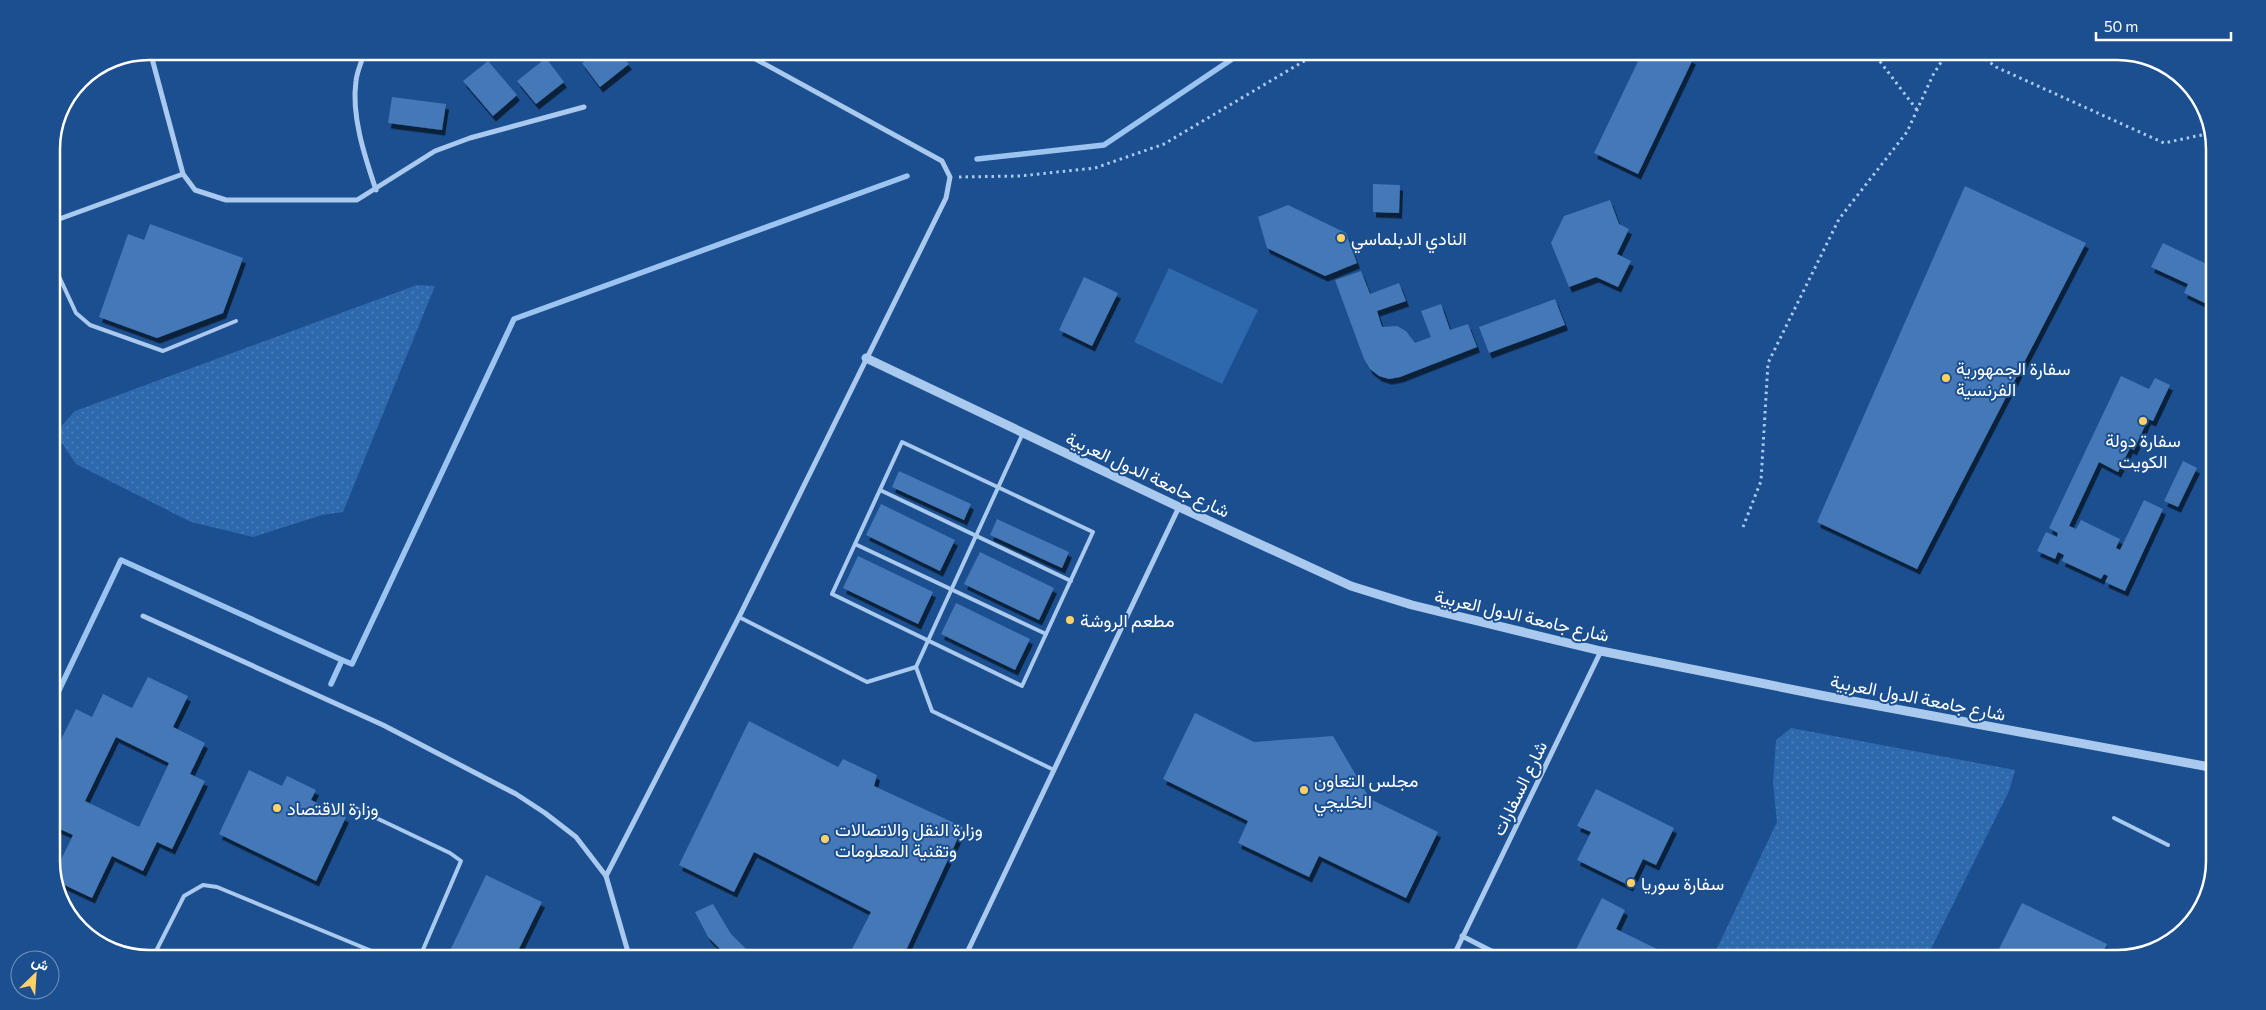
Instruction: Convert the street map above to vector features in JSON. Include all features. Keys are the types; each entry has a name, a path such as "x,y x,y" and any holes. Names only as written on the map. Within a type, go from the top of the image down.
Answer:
{"street":[{"path":"152,60 183,174 195,190 226,200 357,200 376,190 435,151 470,138 584,107"},
{"path":"362,60 356,79 355,97 364,156 376,190"},
{"path":"606,876 739,618 946,198 950,177 942,161 757,60"},
{"path":"60,219 183,174"},
{"name":"شارع جامعة الدول العربية","path":"866,358 1179,507 1352,586 1412,605 1601,651 1825,696 2206,766"},
{"path":"968,950 1179,507"},
{"path":"143,616 383,725 516,794 545,813 576,837 606,876 627,950"},
{"name":"شارع السفارات","path":"1456,950 1601,651"},
{"path":"1462,936 1489,950"}],"lane":[{"path":"60,277 76,313 90,325 163,351 236,321"},
{"path":"1023,433 916,667 932,711 1054,770"},
{"path":"902,442 1093,532 1022,686 832,594 880,490 902,442"},
{"path":"880,490 1071,581"},
{"path":"856,544 1046,634"},
{"path":"739,618 867,682 916,667"},
{"path":"351,806 450,853 461,861 423,950"},
{"path":"2114,818 2168,845"},
{"path":"157,950 184,896 202,886 217,887 369,950"}],"path":[{"path":"950,177 1020,176 1095,168 1164,144 1305,60"},
{"path":"1879,60 1917,110"},
{"path":"1744,527 1761,481 1768,363 1839,219 1907,132 1933,75 1942,60"},
{"path":"1987,60 1996,67 2164,143 2204,134"}],"shaded area":[{"path":"1169,268 1258,310 1222,384 1134,342"},
{"path":"417,285 435,286 343,512 322,515 253,537 191,522 76,464 60,440 60,428 75,411"},
{"path":"1791,728 2015,770 2009,791 1930,950 1716,950 1777,822 1773,783 1776,740"}],"building":[{"path":"543,60 548,60 564,82 536,104 517,81"},
{"path":"586,60 626,60 629,64 600,87 582,63"},
{"path":"1639,60 1693,60 1638,174 1594,153"},
{"path":"488,61 517,95 493,116 463,81"},
{"path":"392,97 446,104 442,130 388,123"},
{"path":"1373,184 1400,185 1399,213 1373,212"},
{"path":"1965,186 2086,243 1917,569 1817,522"},
{"path":"1610,200 1619,224 1629,229 1617,254 1631,261 1618,287 1596,277 1569,287 1551,243 1564,216"},
{"path":"1288,205 1346,233 1357,263 1325,276 1267,248 1258,217"},
{"path":"150,224 243,258 223,313 157,338 99,317 128,234 144,240"},
{"path":"2163,243 2206,264 2206,304 2184,293 2188,284 2151,267"},
{"path":"1361,271 1370,294 1399,283 1406,301 1377,311 1382,327 1397,326 1406,331 1415,343 1431,337 1421,311 1441,304 1450,330 1468,324 1477,347 1400,377 1389,379 1379,376 1370,369 1364,359 1335,280"},
{"path":"1084,277 1118,293 1092,346 1059,330"},
{"path":"1555,299 1565,325 1489,353 1479,327"},
{"path":"2121,376 2149,389 2155,378 2170,385 2153,421 2148,419 2134,450 2130,448 2118,472 2099,462 2069,526 2076,529 2081,520 2120,539 2116,548 2120,550 2144,500 2163,509 2125,591 2105,582 2108,576 2104,574 2101,579 2062,561 2064,555 2058,552 2055,559 2037,551 2046,532 2057,537 2058,533 2049,528"},
{"path":"2183,461 2197,468 2178,507 2164,501"},
{"path":"899,471 971,504 964,520 892,487"},
{"path":"881,504 955,540 940,571 866,535"},
{"path":"997,519 1069,552 1062,568 990,535"},
{"path":"980,552 1054,588 1039,620 964,584"},
{"path":"858,556 933,592 918,624 843,588"},
{"path":"956,603 1030,639 1015,670 941,634"},
{"path":"148,677 188,696 173,727 205,743 190,774 205,781 172,849 157,842 143,871 112,856 92,898 64,885 62,878 60,862 73,835 60,829 60,742 76,709 92,717 103,694 132,708","holes":["116,737 169,763 139,827 85,801"]},
{"path":"1195,713 1254,742 1333,736 1370,799 1438,832 1406,898 1319,856 1309,877 1238,843 1248,821 1163,779"},
{"name":"وزارة النقل والاتصالات وتقنية المعلومات","path":"749,721 838,767 843,759 877,775 874,786 963,827 906,950 852,949 871,912 754,852 734,892 679,865"},
{"path":"249,770 282,786 287,776 316,790 311,800 346,817 316,881 219,834"},
{"path":"1596,789 1674,828 1656,865 1643,859 1630,886 1577,860 1591,832 1577,826"},
{"path":"486,875 542,902 518,950 450,950"},
{"path":"1602,898 1625,910 1616,929 1659,950 1576,950"},
{"path":"2022,903 2107,944 2104,950 1998,950"},
{"path":"713,904 731,934 747,950 721,950 708,937 695,912"}],"waterway":[{"path":"977,159 1104,145 1231,60"},
{"path":"331,684 342,660 352,664 514,319 907,176"},
{"path":"60,688 121,560 342,660"}],"place":[{"name":"النادي الدبلماسي","path":"1341,238"},
{"name":"سفارة الجمهورية الفرنسية","path":"1946,378"},
{"name":"سفارة دولة الكويت","path":"2143,421"},
{"name":"مطعم الروشة","path":"1070,620"},
{"name":"مجلس التعاون الخليجي","path":"1304,790"},
{"name":"وزارة الاقتصاد","path":"277,808"},
{"name":"وزارة النقل والاتصالات وتقنية المعلومات","path":"825,839"},
{"name":"سفارة سوريا","path":"1631,883"}]}
